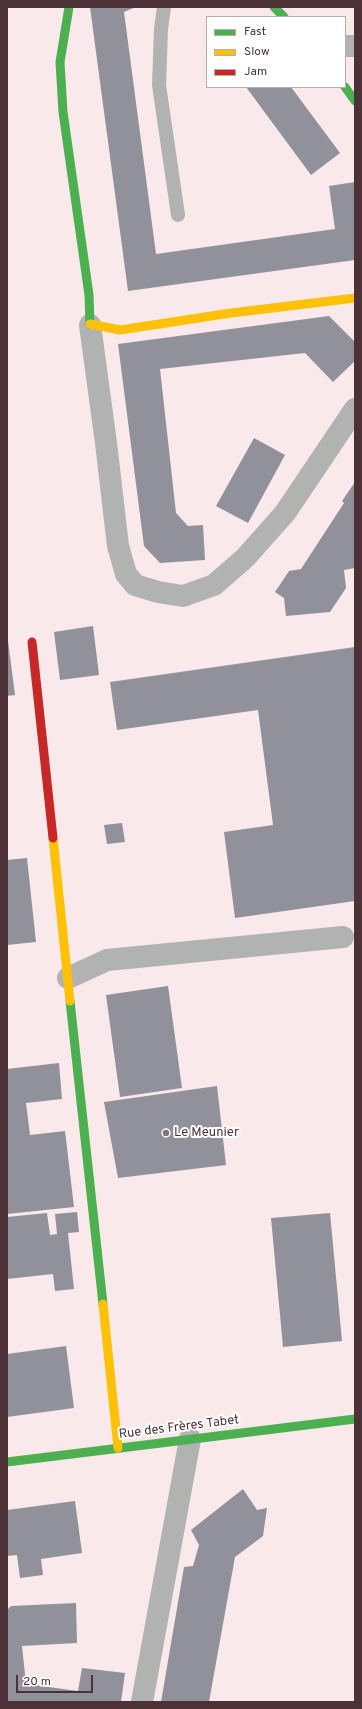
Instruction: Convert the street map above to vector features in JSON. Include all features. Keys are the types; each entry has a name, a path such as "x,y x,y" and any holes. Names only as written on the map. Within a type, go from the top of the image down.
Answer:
{"street":[{"path":"69,7 60,62 63,105 89,296 90,325 118,546 126,574 135,585 158,592 183,596 214,585 245,558 285,513 355,409"},
{"path":"274,7 283,16"},
{"path":"346,88 355,101"},
{"path":"90,325 120,330 238,312 355,298"},
{"path":"32,642 118,1448"},
{"path":"68,978 107,960 343,937"},
{"name":"Rue des Frères Tabet","path":"7,1462 355,1419"},
{"path":"142,1702 190,1439"}],"lane":[{"path":"164,7 161,29 159,86 178,215"}],"building":[{"path":"90,7 136,7 124,12 156,254 335,229 329,186 355,182 355,260 128,291"},
{"path":"247,88 292,88 340,153 311,175"},
{"path":"329,316 355,342 355,361 333,382 305,353 160,369 176,513 188,526 203,525 205,560 160,563 144,546 118,344"},
{"path":"254,438 285,455 248,523 216,506"},
{"path":"355,482 355,568 344,570 346,588 330,612 286,616 284,598 275,592 289,571 301,569 344,503 342,501"},
{"path":"93,626 99,675 60,680 54,632"},
{"path":"7,633 15,695 7,696"},
{"path":"355,647 355,901 235,918 224,832 273,825 258,710 117,730 110,682"},
{"path":"122,823 125,842 107,844 104,825"},
{"path":"27,858 36,942 7,945 7,860"},
{"path":"168,986 182,1088 120,1097 106,995"},
{"path":"59,1063 62,1099 26,1103 30,1135 65,1131 74,1207 7,1214 7,1069"},
{"name":"Le Meunier","path":"217,1086 226,1165 118,1178 104,1102"},
{"path":"77,1212 79,1232 68,1233 74,1289 55,1291 53,1274 7,1279 7,1217 47,1213 50,1235 57,1234 55,1214"},
{"path":"330,1213 342,1341 283,1347 271,1218"},
{"path":"66,1346 74,1408 7,1417 7,1354"},
{"path":"243,1489 257,1510 267,1508 263,1536 235,1557 209,1702 161,1702 184,1567 193,1566 199,1545 191,1530"},
{"path":"75,1501 82,1553 41,1559 43,1575 20,1578 17,1555 7,1556 7,1510"},
{"path":"76,1603 77,1643 22,1646 26,1684 78,1691 82,1668 125,1673 121,1702 7,1702 7,1610 11,1606"}],"traffic: fast":[{"path":"69,7 60,62 63,112 89,295 90,324"},
{"path":"274,7 283,16"},
{"path":"346,88 355,101"},
{"path":"70,1001 103,1304"},
{"path":"7,1462 355,1419"}],"traffic: slow":[{"path":"90,324 120,330 231,313 355,298"},
{"path":"53,838 70,1001"},
{"path":"103,1304 118,1448"}],"traffic: jam":[{"path":"32,642 53,838"}],"place":[{"name":"Le Meunier","path":"166,1133"}]}
